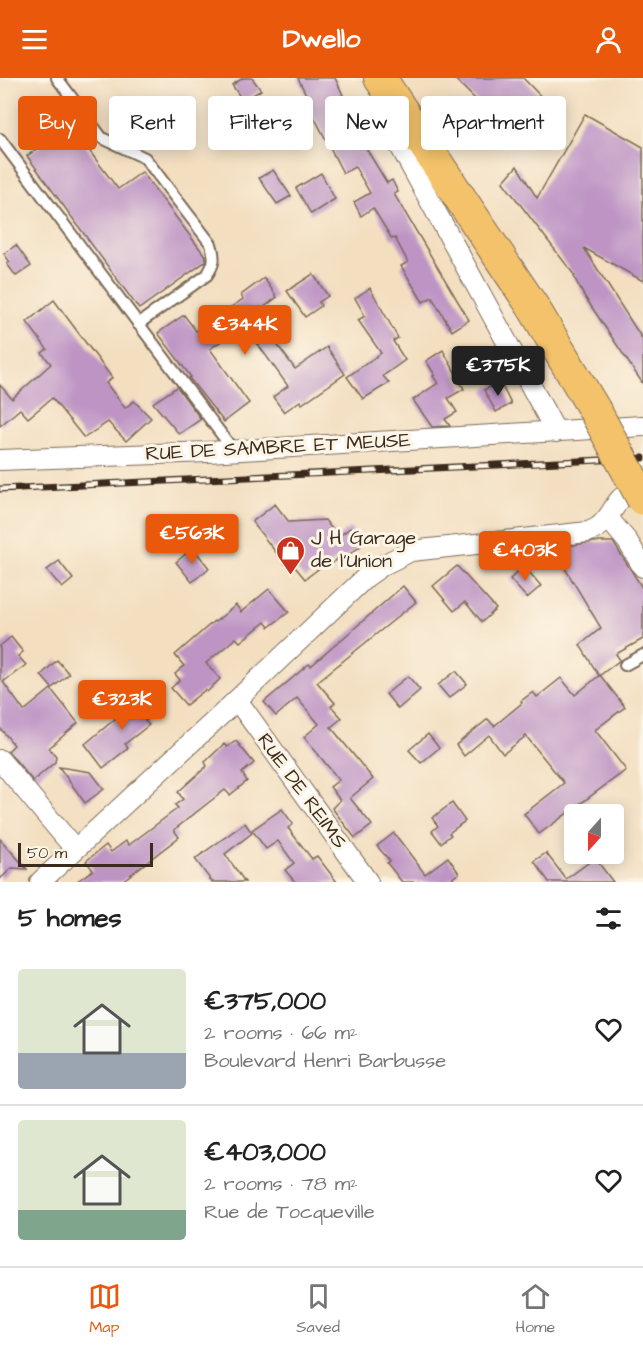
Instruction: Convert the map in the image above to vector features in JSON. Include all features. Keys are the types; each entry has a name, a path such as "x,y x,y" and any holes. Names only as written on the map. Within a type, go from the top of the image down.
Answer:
{"main road":[{"path":"388,81 516,250 602,405 643,499"},
{"path":"388,81 533,307 643,459"}],"street":[{"path":"388,81 394,135 556,432"},
{"name":"RUE DE SAMBRE ET MEUSE","path":"0,460 234,451 643,426"},
{"path":"40,882 366,577 383,565 411,552 437,547 588,532 599,528 621,499 629,493 643,492"},
{"path":"608,518 628,542 643,567"},
{"name":"RUE DE REIMS","path":"237,700 368,882"},
{"path":"0,760 75,849"}],"lane":[{"path":"57,78 102,138 144,158 211,244 215,258 214,265 207,275 138,324"},
{"path":"0,139 234,451"},
{"path":"625,665 643,655"}],"building":[{"path":"243,78 252,78 261,90 251,96 240,96 232,85"},
{"path":"298,78 335,78 343,95 325,96 325,138 313,115 313,96 307,96"},
{"path":"454,78 523,78 540,96 472,96"},
{"path":"585,114 643,147 643,281 584,248 643,340 643,384 583,294 575,276 503,182 517,166 537,198"},
{"path":"35,150 89,150 118,189 142,172 206,257 206,261 139,309 27,156"},
{"path":"331,150 367,150 387,183 392,180 398,192 394,194 469,320 452,331 432,297 423,302 401,266 408,262 395,238 392,239 373,208 361,216 354,202 370,193 355,167 343,173"},
{"path":"273,170 291,196 277,204 259,178"},
{"path":"321,173 335,199 311,214 296,188"},
{"path":"16,245 31,266 16,276 7,264 10,262 4,254"},
{"path":"313,274 328,296 319,302 321,306 305,317 287,291"},
{"path":"264,278 277,297 263,308 269,314 260,321 295,369 327,347 345,374 302,404 300,401 284,412 273,397 288,386 244,325 210,349 249,403 224,422 189,378 191,377 158,333 184,315 196,331 243,299 241,295"},
{"path":"370,288 398,338 393,341 405,360 383,376 389,383 363,399 347,377 381,353 358,320 365,316 355,298"},
{"path":"54,300 112,378 106,383 125,408 134,401 151,418 126,441 108,422 84,438 52,398 28,418 20,409 0,426 0,385 12,399 51,364 42,353 47,349 27,322"},
{"path":"443,350 464,389 448,398 457,412 445,419 450,426 432,427 413,400 438,383 426,361"},
{"path":"500,382 511,404 496,412 484,390"},
{"path":"177,387 201,419 179,434 153,403"},
{"path":"275,504 289,522 325,520 338,537 350,528 362,545 343,559 341,556 327,567 325,564 305,579 290,561 285,564 252,522"},
{"path":"613,542 643,589 643,639 616,654 620,660 599,676 580,645 601,628 566,570 559,547"},
{"path":"193,548 209,568 192,582 176,562"},
{"path":"59,561 73,579 62,588 47,570"},
{"path":"457,566 496,609 482,622 465,602 454,611 433,586"},
{"path":"524,566 541,586 527,598 510,579"},
{"path":"403,586 416,602 317,682 335,703 331,706 342,718 331,727 373,779 350,798 372,825 355,838 332,808 340,800 330,787 339,780 304,737 319,724 297,698 276,716 264,702 309,664 311,666"},
{"path":"269,589 289,612 269,627 265,622 240,642 236,638 206,663 220,679 207,692 205,690 186,705 171,688 180,680 175,674 184,666 175,655 236,605 241,612"},
{"path":"11,637 23,652 18,656 26,665 3,682 24,711 51,689 78,723 49,748 56,756 55,762 33,781 8,751 14,745 0,728 0,646"},
{"path":"57,660 69,674 52,688 41,675"},
{"path":"456,671 467,684 449,698 438,685"},
{"path":"600,675 625,707 595,730 626,770 580,804 564,804 564,816 539,834 524,814 564,783 526,736 503,754 489,735 464,756 456,745 488,719 494,726 533,692 537,697 561,678 575,695"},
{"path":"408,676 420,690 398,709 386,694"},
{"path":"147,695 160,710 145,721 149,725 125,744 128,748 103,768 85,744 139,699 140,701"},
{"path":"428,734 439,748 421,763 409,750"},
{"path":"236,741 254,763 242,773 247,781 230,795 225,790 174,830 179,837 121,882 76,882 93,870 86,861 106,845 111,852 126,841 129,845 178,808 175,805 183,799 178,792 207,766 205,762 224,744 227,747"},
{"path":"59,767 91,772 104,789 85,803"},
{"path":"452,803 465,821 449,833 451,835 441,843 432,831 438,826 432,818"},
{"path":"282,809 293,824 288,828 312,859 317,856 337,882 295,882 285,870 294,863 278,841 266,849 252,830"},
{"path":"245,823 252,833 225,854 245,882 212,882 195,859"},
{"path":"394,833 425,874 448,857 459,873 447,882 402,882 387,863 390,861 377,846"},
{"path":"0,839 27,869 12,868 0,879"},
{"path":"546,853 566,879 587,864 600,864 613,882 549,882 534,861"}],"railway":[{"path":"0,489 643,458"}],"place":[{"name":"J H Garage de l'Union","path":"290,576"}]}
